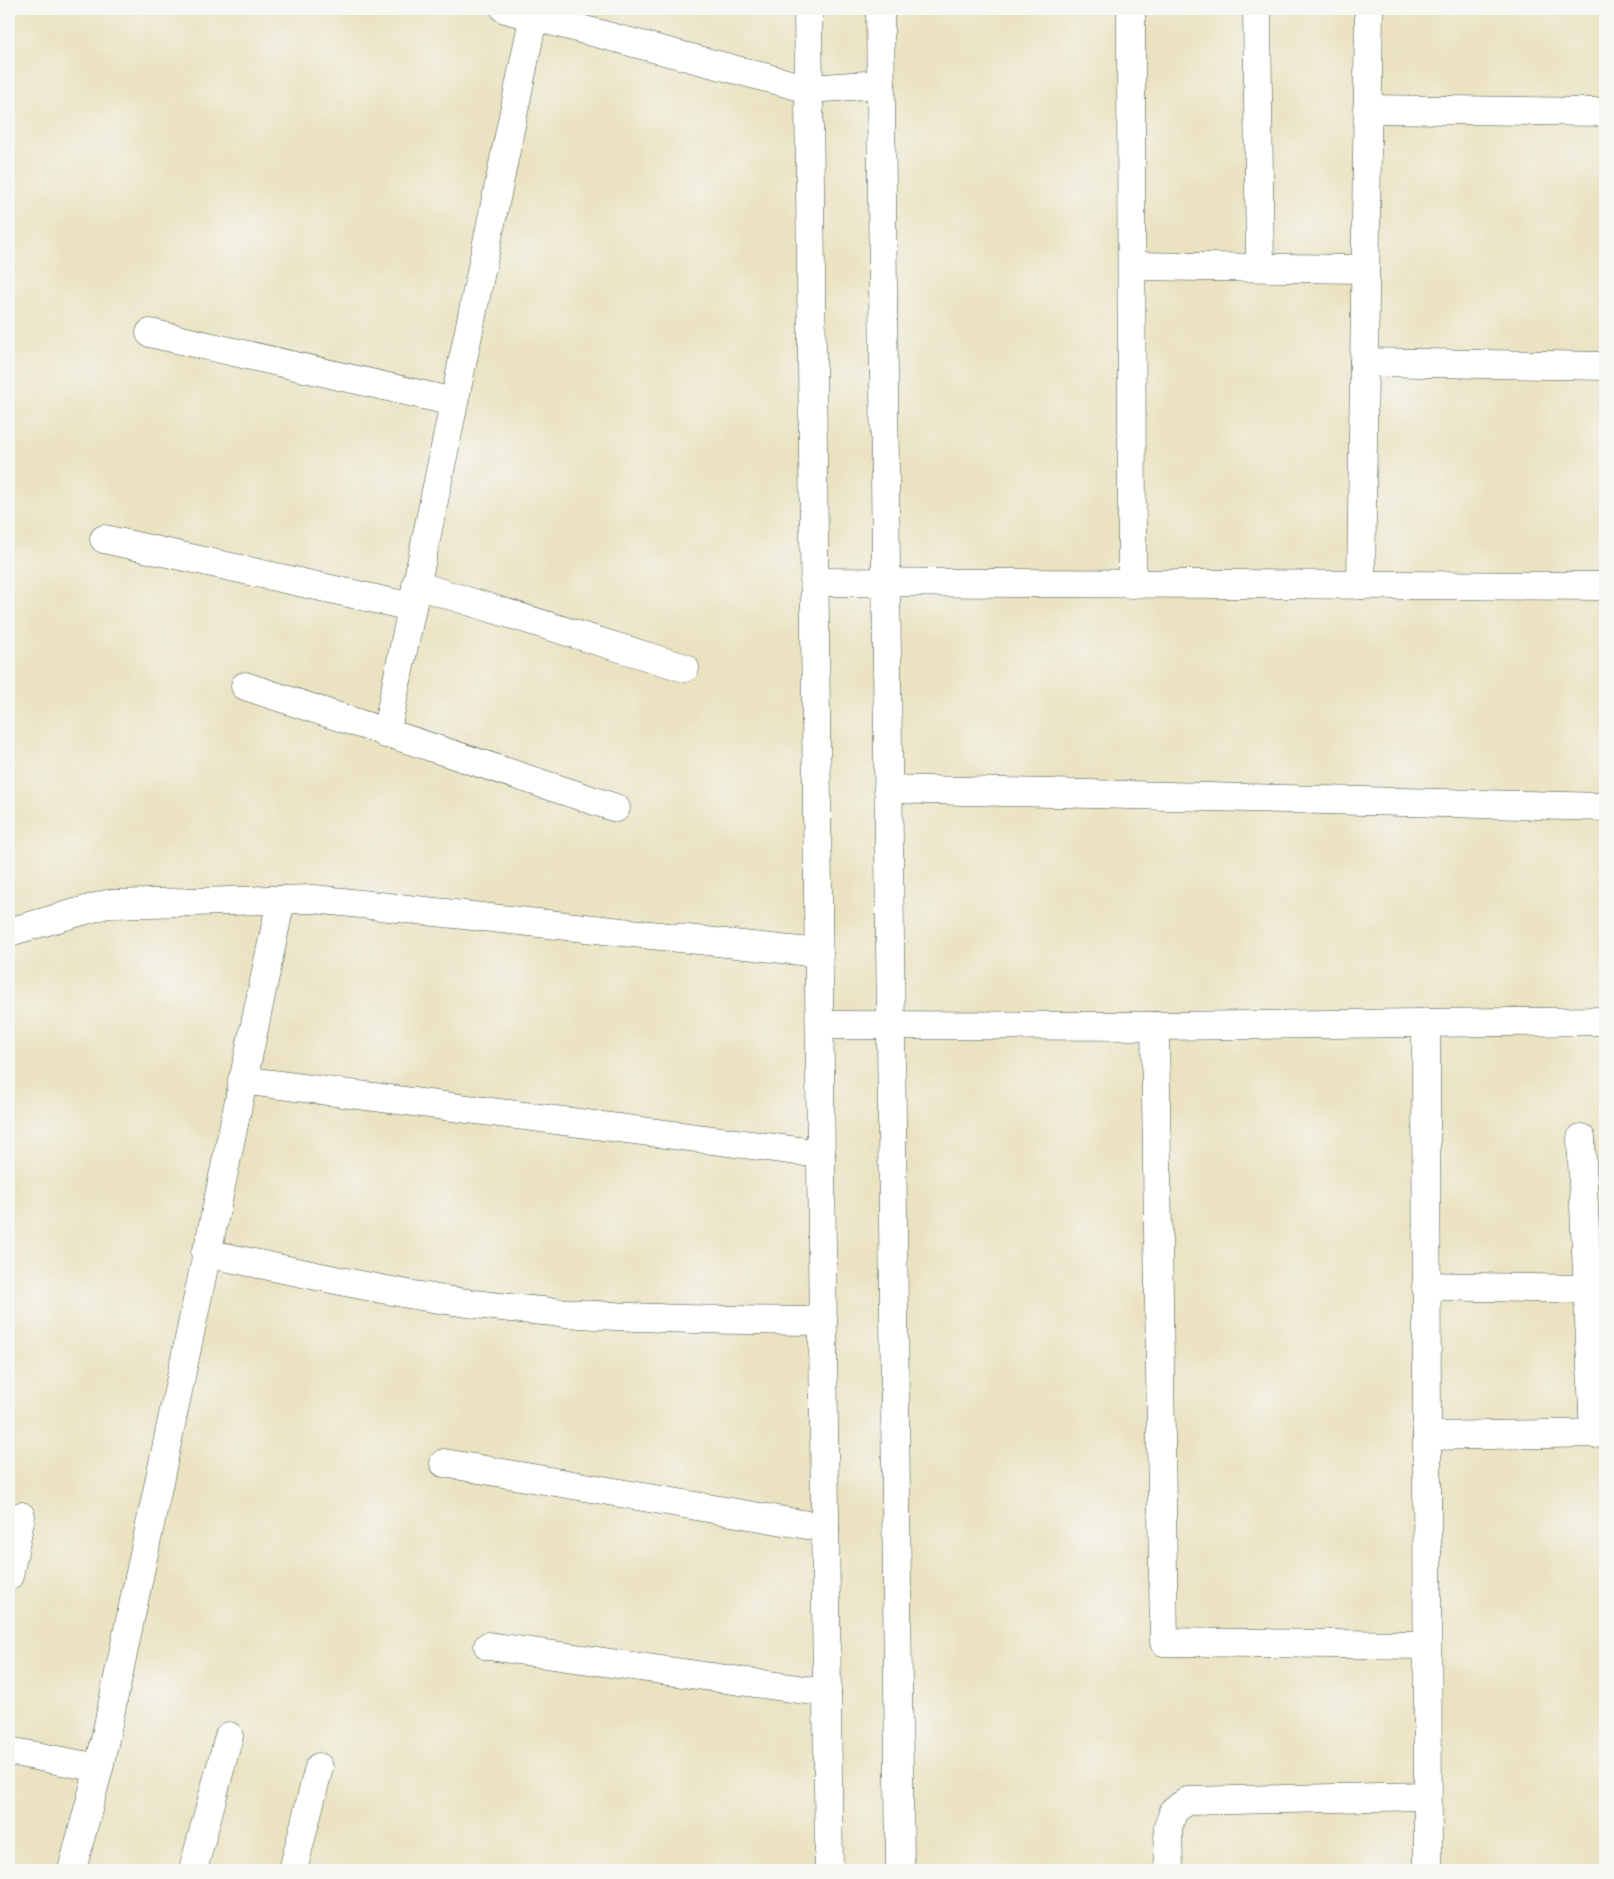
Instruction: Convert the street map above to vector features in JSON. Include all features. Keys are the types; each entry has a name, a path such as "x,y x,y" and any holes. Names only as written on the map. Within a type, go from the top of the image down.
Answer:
{"street":[{"path":"505,9 534,13 809,89 881,84"},
{"path":"808,9 829,1870"},
{"path":"880,9 900,1870"},
{"path":"1131,9 1132,584"},
{"path":"1257,9 1260,268"},
{"path":"1361,585 1369,9"},
{"path":"386,734 534,13"},
{"path":"1367,109 1605,112"},
{"path":"1132,266 1365,269"},
{"path":"150,333 454,402"},
{"path":"1364,362 1605,366"},
{"path":"104,538 414,596 685,668"},
{"path":"814,582 1605,586"},
{"path":"245,686 386,734 616,808"},
{"path":"888,789 1605,807"},
{"path":"9,932 107,904 314,898 819,953"},
{"path":"72,1870 99,1768 205,1253 281,900"},
{"path":"820,1025 1155,1026 1605,1021"},
{"path":"1426,1022 1428,1870"},
{"path":"1155,1026 1164,1642 1427,1645"},
{"path":"242,1080 821,1154"},
{"path":"1427,1436 1600,1434 1588,1289 1581,1138"},
{"path":"205,1253 421,1296 518,1308 662,1320 823,1321"},
{"path":"1426,1286 1588,1289"},
{"path":"444,1463 825,1528"},
{"path":"9,1576 21,1516"},
{"path":"488,1646 827,1692"},
{"path":"193,1870 229,1736"},
{"path":"9,1751 99,1768"},
{"path":"293,1870 319,1767"},
{"path":"1169,1870 1168,1827 1174,1810 1188,1801 1427,1796"}]}
